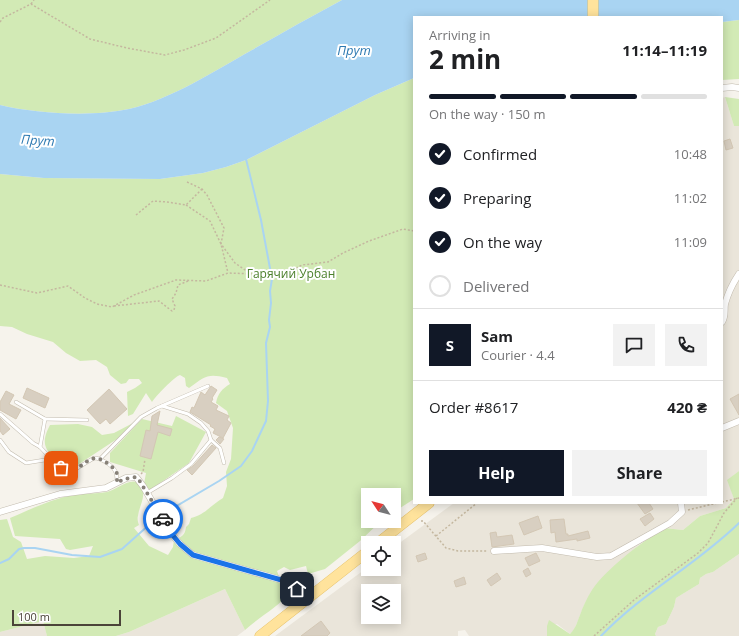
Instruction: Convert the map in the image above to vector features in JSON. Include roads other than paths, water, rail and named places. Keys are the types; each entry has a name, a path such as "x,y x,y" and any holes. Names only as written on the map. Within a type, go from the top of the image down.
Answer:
{"main road":[{"path":"592,16 593,0"},
{"path":"387,536 429,504"},
{"path":"260,636 361,556"}],"street":[{"path":"723,88 732,86 739,88"},
{"path":"723,321 725,319 723,303 731,286 739,274"},
{"path":"723,428 739,421"},
{"path":"0,512 60,494 106,488 126,478 136,477 143,486 170,532 180,544 193,555 285,581 308,598"},
{"path":"494,551 542,548 597,557 611,556 670,523 682,512 681,504"}],"lane":[{"path":"100,459 141,417 208,386"},
{"path":"16,402 45,419 87,420"},
{"path":"162,406 188,414 202,423 208,431 211,440 220,448 224,463"},
{"path":"0,414 33,443 40,447 55,463 68,471 74,470 94,458 100,459 115,470 117,474 117,483"},
{"path":"40,447 45,419"},
{"path":"0,440 9,452 26,463 51,459"},
{"path":"146,493 172,478 190,464 211,440"}],"water":[{"name":"Прут","path":"342,0 739,0 739,20 723,22 723,16 413,16 413,78 375,95 246,160 203,173 160,179 44,178 0,174 0,105 31,111 82,114 129,109 161,99 192,84"}],"waterway":[{"path":"0,563 9,559 19,549 24,548 35,548 72,555 100,557 122,549 163,514 219,481 241,466 252,451 266,421 268,401 266,343 270,327 270,291 272,279 261,220 246,159"},
{"path":"601,636 651,592 705,552 739,523"}],"park label":[{"name":"Гарячий Урбан","path":"291,274"}]}
